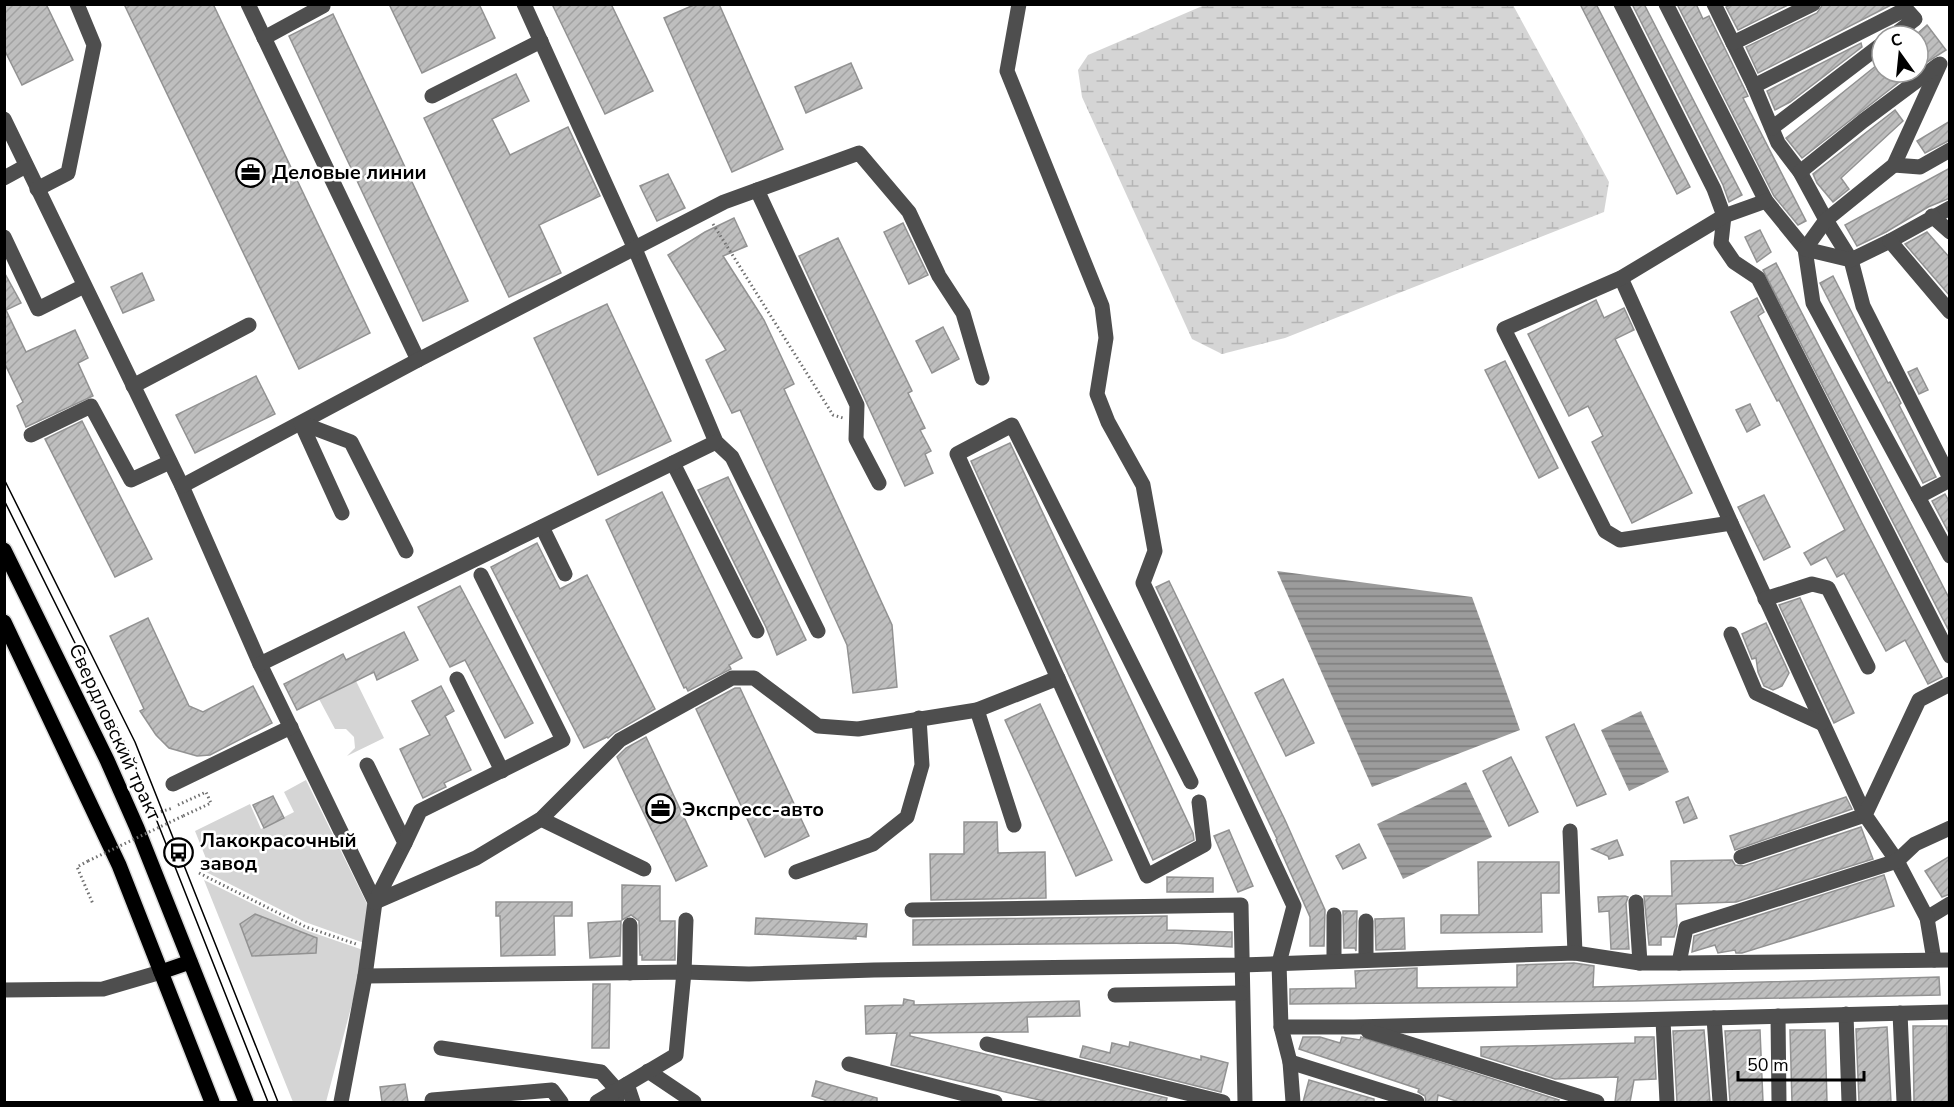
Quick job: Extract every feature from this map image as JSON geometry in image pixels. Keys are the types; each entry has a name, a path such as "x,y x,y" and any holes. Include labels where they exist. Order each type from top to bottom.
{"main road":[{"name":"Свердловский тракт","path":"4,550 107,760 246,1102"},
{"path":"4,622 101,826 212,1102"},
{"path":"160,972 190,962"}],"street":[{"path":"37,189 68,173 94,45 77,4"},
{"path":"248,4 418,360"},
{"path":"524,4 635,249 716,442 732,457 818,631"},
{"path":"1019,4 1007,71 1102,306 1106,338 1098,394 1108,422 1143,486 1155,551 1143,583 1294,906 1279,963 1281,1027 1290,1062 1293,1102"},
{"path":"1621,4 1714,189 1724,216 1721,243 1734,262 1758,278 1950,656"},
{"path":"1666,4 1766,201 1805,249 1813,303 1950,556"},
{"path":"1714,4 1754,86 1778,143 1800,172 1851,260 1863,306 1950,479 1918,496"},
{"path":"1733,43 1813,4"},
{"path":"264,38 323,6"},
{"path":"1876,24 1906,9 1915,19 1909,24"},
{"path":"1754,86 1870,27"},
{"path":"432,96 541,41"},
{"path":"1772,128 1870,53"},
{"path":"1800,172 1863,121 1940,64 1894,165 1826,220 1805,249"},
{"path":"4,119 182,486 260,664 375,902"},
{"path":"1894,165 1920,166 1950,150"},
{"path":"182,486 418,360 724,202 859,153 909,212 939,276 963,313 982,378"},
{"path":"4,178 26,166"},
{"path":"757,190 857,405 856,439 879,483"},
{"path":"1731,523 1620,540 1605,531 1504,328 1621,278 1724,216 1766,201"},
{"path":"1805,249 1851,260 1950,208"},
{"path":"1932,216 1950,232"},
{"path":"4,237 38,309 84,286"},
{"path":"1890,241 1950,312"},
{"path":"1621,278 1821,723 1865,815 1897,861 1927,918 1934,960"},
{"path":"133,386 249,325"},
{"path":"31,435 91,406 131,480 170,462"},
{"path":"301,423 342,513"},
{"path":"301,423 351,442 406,551"},
{"path":"1191,782 1012,425 957,454 1147,876 1204,845 1199,802"},
{"path":"260,664 716,442"},
{"path":"673,463 757,631"},
{"path":"542,527 565,574"},
{"path":"342,1102 365,976 375,902 420,811 563,740 481,575"},
{"path":"1765,599 1812,584 1828,588 1868,667"},
{"path":"1731,634 1756,693 1821,723"},
{"path":"375,902 476,858 541,819 620,740 732,678 754,678 818,726 858,729 976,710 1058,678"},
{"path":"458,679 502,771"},
{"path":"1742,857 1865,815 1919,700 1950,684"},
{"path":"976,710 1014,825"},
{"path":"796,872 873,844 907,817 922,765 919,718"},
{"path":"173,784 291,727"},
{"path":"367,765 405,843"},
{"path":"541,819 644,869"},
{"path":"1679,963 1686,928 1897,861 1915,844 1950,828"},
{"path":"1570,831 1575,953"},
{"path":"1636,902 1640,963"},
{"path":"912,910 1241,904 1245,1102"},
{"path":"1927,918 1950,904"},
{"path":"1334,915 1334,961"},
{"path":"597,1102 620,1092 675,1054 684,972 686,920"},
{"path":"1366,921 1366,960"},
{"path":"630,925 630,973"},
{"path":"365,976 684,972 749,974 1241,965 1575,953 1640,963 1950,960"},
{"path":"4,990 103,989 160,972"},
{"path":"1115,995 1242,993"},
{"path":"1281,1027 1950,1012"},
{"path":"1900,1013 1904,1102"},
{"path":"1846,1014 1849,1102"},
{"path":"1778,1016 1779,1102"},
{"path":"1714,1018 1720,1102"},
{"path":"1663,1020 1667,1102"},
{"path":"1354,1027 1597,1102"},
{"path":"987,1044 1223,1102"},
{"path":"441,1048 602,1072 620,1092 633,1102"},
{"path":"1290,1062 1418,1102"},
{"path":"849,1064 995,1102"},
{"path":"648,1071 694,1102"},
{"path":"432,1100 552,1090 561,1102"}],"path":[{"path":"706,212 833,415 857,423"},
{"path":"93,904 77,867 211,803 206,792 178,805"},
{"path":"146,806 150,815 173,808"},
{"path":"199,873 306,927 369,948"}],"green space":[{"path":"1207,4 1513,5 1609,182 1604,212 1285,338 1222,354 1192,339 1082,97 1078,70 1088,55"},
{"path":"356,681 384,738 347,756 355,748 354,737 346,729 335,729 319,699"},
{"path":"306,780 369,908 367,944 305,922 200,869 209,866 195,831 250,804 261,829 294,812 284,792"},
{"path":"204,880 308,931 366,951 326,1102 293,1102"}],"shaded area":[{"path":"1277,571 1472,597 1520,730 1372,787"},
{"path":"1641,711 1669,772 1629,791 1601,730"},
{"path":"1466,782 1492,837 1403,879 1377,824"}],"building":[{"path":"4,4 46,4 73,60 22,85 4,49"},
{"path":"124,4 213,4 370,333 299,369"},
{"path":"389,4 479,4 495,38 422,73"},
{"path":"552,4 611,4 653,91 605,114"},
{"path":"696,4 719,4 783,149 732,172 664,18"},
{"path":"1580,4 1596,4 1690,187 1677,194"},
{"path":"1632,4 1644,4 1742,195 1729,202 1723,185"},
{"path":"1677,4 1696,4 1703,19 1709,16 1748,96 1743,98 1806,221 1798,225 1774,196"},
{"path":"1732,4 1790,4 1738,30 1726,7"},
{"path":"1823,4 1893,4 1758,73 1746,47 1817,13"},
{"path":"333,14 468,301 423,321 289,36"},
{"path":"1930,29 1946,50 1930,60"},
{"path":"1861,43 1862,47 1790,102 1775,110 1767,91"},
{"path":"851,63 862,88 806,113 795,87"},
{"path":"1870,71 1870,84 1897,84 1802,158 1786,138"},
{"path":"516,74 529,101 492,119 510,155 568,127 600,196 539,225 561,273 509,297 424,118"},
{"path":"1895,110 1903,121 1841,178 1849,189 1833,202 1817,183 1813,174"},
{"path":"1950,121 1950,140 1925,153 1917,141"},
{"path":"1950,168 1950,198 1928,207 1857,246 1845,225"},
{"path":"668,174 685,208 657,221 640,186"},
{"path":"734,218 747,246 723,256 764,320 794,384 784,389 892,625 897,687 853,693 847,645 740,410 732,413 706,360 726,350 668,255 705,232"},
{"path":"903,223 928,275 909,284 884,232"},
{"path":"1760,230 1771,252 1757,262 1745,237"},
{"path":"1927,232 1950,258 1950,296 1905,244"},
{"path":"838,238 912,391 908,393 925,428 920,430 931,451 925,454 933,473 905,486 799,256"},
{"path":"1776,263 1950,600 1950,633 1763,270"},
{"path":"4,272 21,303 6,310 26,352 75,330 88,358 78,363 93,396 26,427 17,406 23,402 4,362"},
{"path":"142,273 154,300 123,313 111,287"},
{"path":"1833,276 1888,383 1890,382 1901,403 1899,405 1936,477 1923,483 1820,283"},
{"path":"1757,298 1764,312 1758,316 1942,677 1928,684 1905,640 1886,651 1844,573 1837,577 1826,557 1811,565 1804,553 1845,530 1731,312"},
{"path":"1596,300 1604,318 1624,308 1634,330 1615,339 1692,493 1632,523 1592,442 1603,436 1588,406 1569,416 1528,334"},
{"path":"607,304 671,441 598,475 534,338"},
{"path":"943,327 959,359 932,373 916,341"},
{"path":"1505,361 1558,468 1539,478 1485,370"},
{"path":"1917,368 1928,390 1919,394 1908,372"},
{"path":"256,376 275,414 195,453 176,415"},
{"path":"1750,404 1760,425 1747,432 1736,410"},
{"path":"82,421 152,559 115,577 45,439"},
{"path":"1010,443 1193,833 1194,840 1153,860 971,461"},
{"path":"728,477 806,640 777,655 766,627 698,490"},
{"path":"662,492 742,658 729,665 731,669 688,691 686,687 684,688 606,520"},
{"path":"1945,494 1950,503 1950,535 1932,501"},
{"path":"1764,495 1790,547 1764,560 1738,507"},
{"path":"537,543 560,589 587,575 655,709 608,738 584,748 491,567"},
{"path":"1169,581 1285,820 1325,910 1324,946 1310,946 1310,917 1277,839 1156,587"},
{"path":"460,586 533,723 505,738 465,660 450,667 418,607"},
{"path":"1800,598 1854,713 1834,723 1779,605"},
{"path":"148,618 189,706 203,712 253,686 272,723 210,755 197,756 169,748 156,735 140,711 144,709 110,636"},
{"path":"1766,623 1789,673 1782,686 1773,690 1764,686 1758,672 1756,658 1752,659 1742,634"},
{"path":"404,632 418,660 377,680 374,672 297,710 284,684 343,654 346,660"},
{"path":"1283,679 1314,743 1286,756 1255,693"},
{"path":"441,686 454,711 445,716 471,770 444,783 446,787 423,798 400,749 430,735 412,701"},
{"path":"735,688 740,688 809,836 765,857 696,709"},
{"path":"1040,704 1112,860 1076,876 1005,720"},
{"path":"1574,724 1606,794 1577,806 1546,737"},
{"name":"Экспресс-авто","path":"646,737 707,866 676,881 617,757 626,748"},
{"path":"1511,757 1538,812 1509,826 1483,771"},
{"path":"273,796 284,818 264,828 253,805"},
{"path":"1688,797 1697,818 1684,823 1676,802"},
{"path":"1846,797 1852,809 1735,850 1730,836"},
{"path":"964,822 997,822 998,853 1045,852 1046,898 931,900 930,854 964,854"},
{"path":"1861,827 1873,859 1736,902 1676,904 1677,926 1674,937 1661,937 1661,945 1649,945 1644,896 1672,896 1671,861 1732,860 1735,865 1744,866"},
{"path":"1229,830 1253,886 1238,892 1214,836"},
{"path":"1617,840 1623,855 1609,859 1608,856 1592,849"},
{"path":"1359,844 1366,858 1343,869 1336,856"},
{"path":"1950,856 1950,894 1942,897 1925,871"},
{"path":"1478,862 1559,862 1559,893 1541,893 1542,932 1441,933 1441,915 1479,915"},
{"path":"1884,875 1894,906 1742,953 1736,953 1735,950 1718,953 1715,945 1692,952 1694,936"},
{"path":"1167,877 1213,878 1213,892 1167,892"},
{"path":"622,885 660,886 660,921 675,921 675,960 642,960 639,921 631,915 622,920"},
{"path":"1598,897 1628,897 1626,903 1629,949 1611,949 1609,911 1599,912"},
{"path":"496,902 572,902 572,916 554,916 555,955 501,956 500,916 496,916"},
{"path":"1343,911 1357,911 1356,951 1355,948 1344,948"},
{"path":"255,914 317,938 316,953 252,956 240,924"},
{"path":"1167,916 1167,930 1232,932 1232,947 1173,943 913,945 913,920"},
{"path":"756,918 867,924 866,937 856,936 856,939 755,934"},
{"path":"1404,918 1405,949 1376,950 1375,919"},
{"path":"621,921 620,956 590,958 588,923"},
{"path":"1574,963 1594,966 1593,987 1939,977 1940,995 1290,1004 1290,989 1356,988 1355,971 1417,968 1417,988 1517,987 1517,965"},
{"path":"593,984 610,984 609,1048 592,1048"},
{"path":"904,999 914,1001 914,1005 1079,1001 1080,1016 1027,1017 1028,1032 910,1033 910,1036 1167,1098 1166,1102 1048,1102 891,1065 897,1033 866,1034 865,1006 903,1005"},
{"path":"1913,1026 1947,1026 1948,1102 1914,1102"},
{"path":"1887,1027 1891,1102 1859,1102 1856,1029"},
{"path":"1704,1030 1710,1102 1677,1102 1673,1031"},
{"path":"1760,1030 1763,1102 1730,1102 1725,1031"},
{"path":"1790,1030 1825,1030 1827,1102 1792,1102"},
{"path":"1303,1037 1320,1037 1340,1043 1342,1037 1360,1040 1361,1037 1559,1100 1558,1102 1459,1102 1438,1095 1437,1102 1426,1102 1425,1096 1418,1092 1419,1089 1299,1049"},
{"path":"1635,1037 1654,1037 1656,1079 1634,1080 1630,1102 1615,1102 1618,1077 1555,1079 1481,1056 1481,1047 1635,1043"},
{"path":"1130,1042 1201,1060 1201,1056 1228,1063 1221,1092 1080,1057 1083,1046 1110,1053 1112,1043 1129,1047"},
{"path":"1309,1080 1374,1099 1374,1102 1303,1102"},
{"path":"816,1081 877,1098 877,1102 825,1102 825,1100 812,1096"},
{"path":"405,1084 408,1102 382,1102 380,1087"}],"tram line":[{"path":"4,479 135,742 278,1102"},
{"path":"4,500 132,758 268,1102"}],"place":[{"name":"Деловые линии","path":"251,172"},
{"name":"Экспресс-авто","path":"661,809"},
{"name":"Лакокрасочный завод","path":"179,852"}]}
